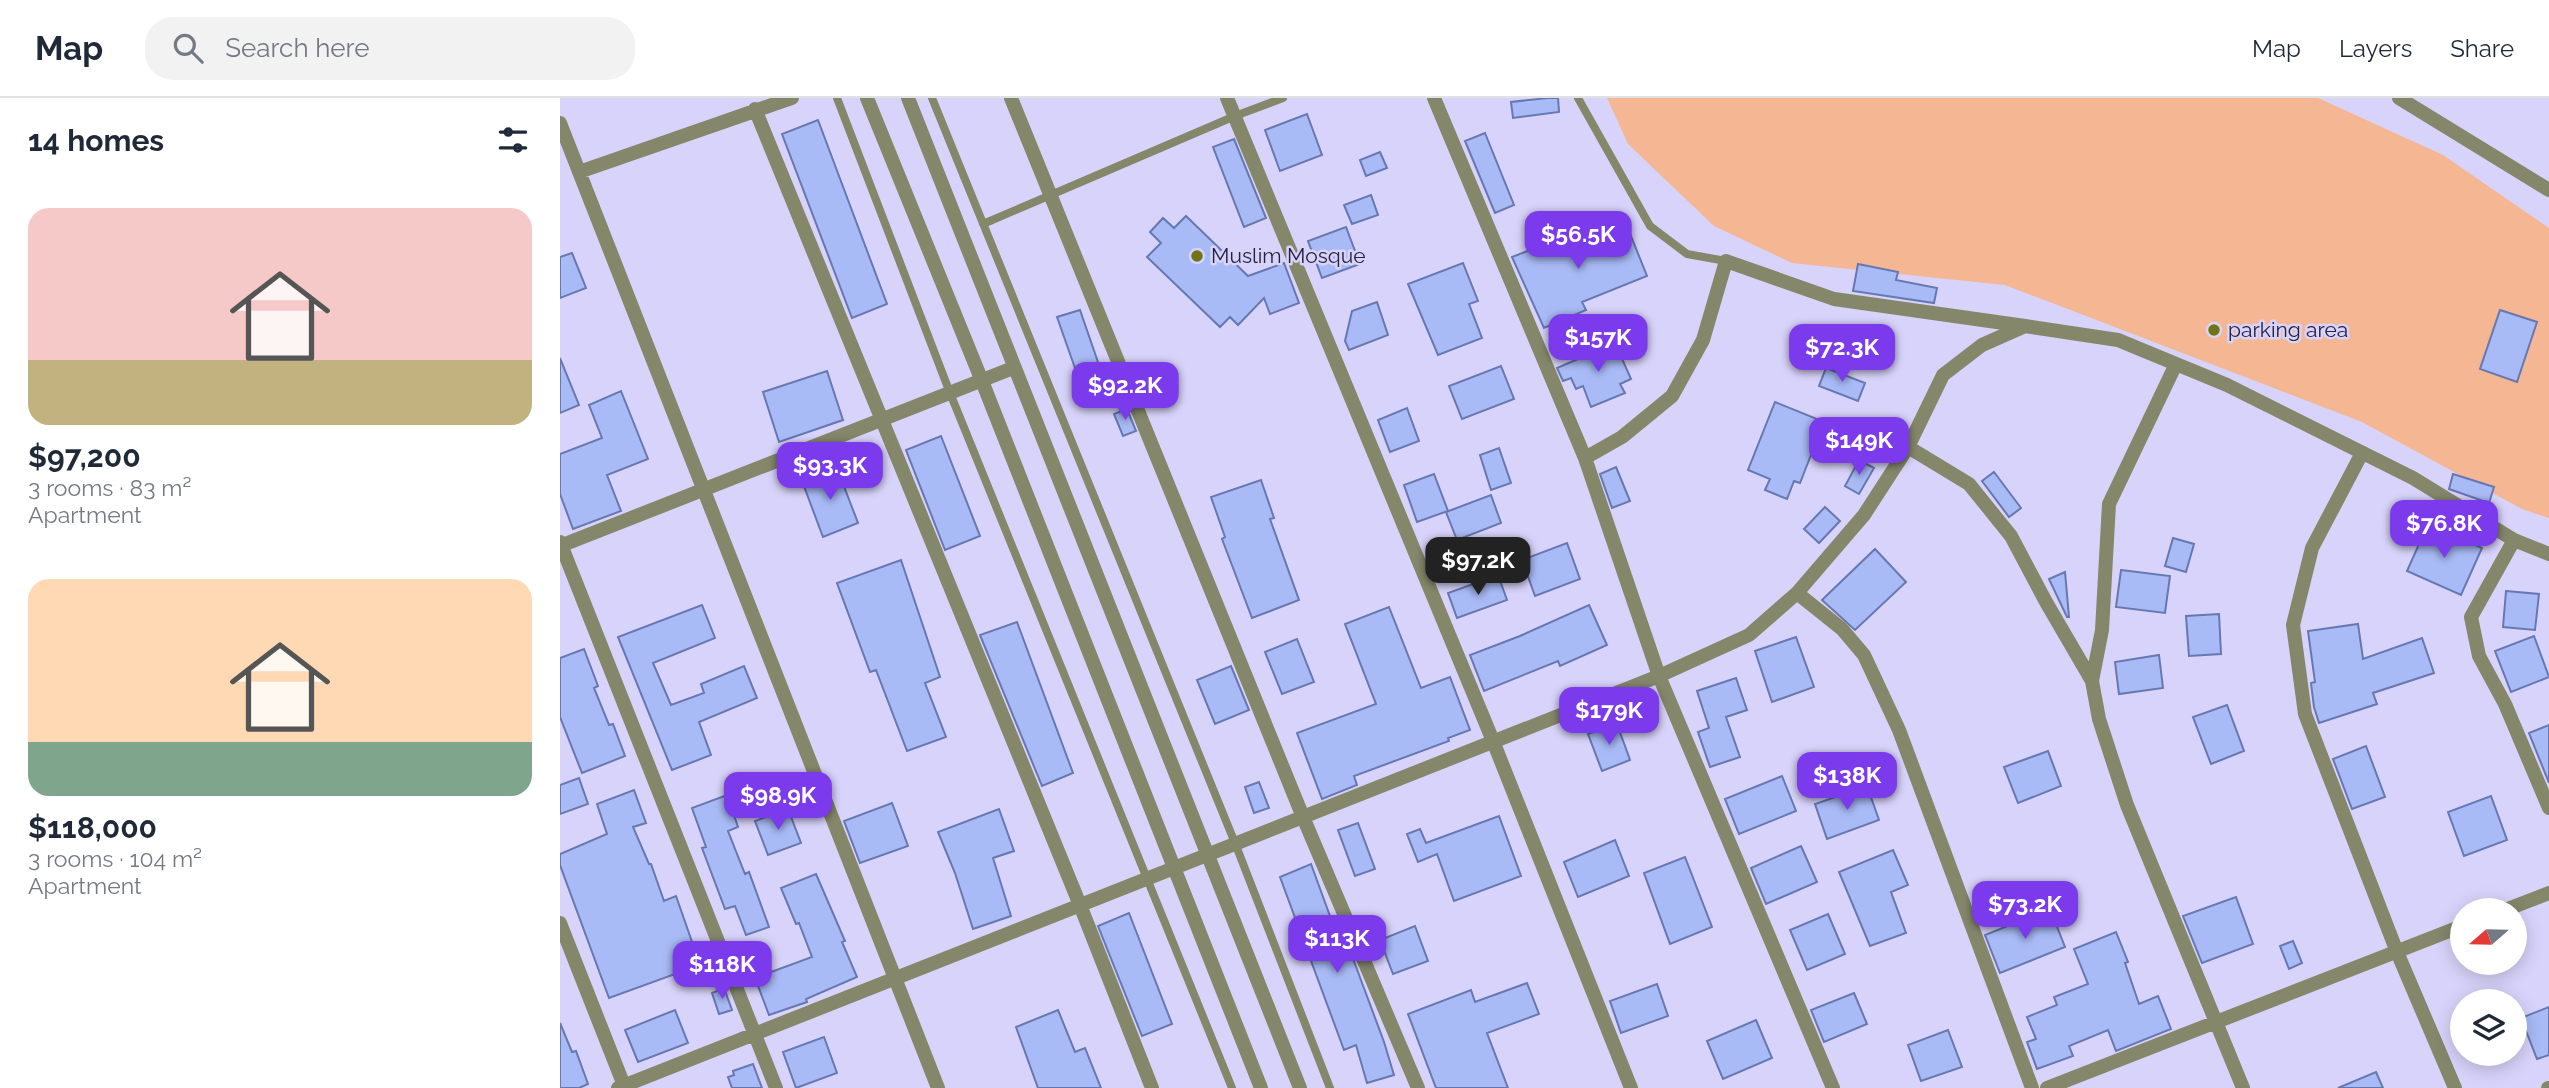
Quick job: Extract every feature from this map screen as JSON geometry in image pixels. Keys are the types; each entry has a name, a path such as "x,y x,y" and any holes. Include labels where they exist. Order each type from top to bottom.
{"street":[{"path":"579,172 792,98"},
{"path":"867,98 982,381 1261,1088"},
{"path":"908,98 1300,1088"},
{"path":"1011,98 1303,817 1418,1088"},
{"path":"1227,98 1493,741 1631,1088"},
{"path":"1434,98 1585,458 1659,676 1833,1088"},
{"path":"2399,98 2549,189"},
{"path":"755,109 1152,1088"},
{"path":"560,123 938,1088"},
{"path":"1585,458 1622,437 1672,396 1703,340 1726,261 1834,299 1948,313 2118,340 2227,385 2413,478 2514,540 2549,554"},
{"path":"560,923 622,1087 1659,676 1749,635 1797,593 1864,515 1908,447 1943,375 1982,345 2025,326"},
{"path":"2092,681 2102,630 2109,504 2176,364"},
{"path":"776,1088 561,545 1013,368"},
{"path":"1908,447 1969,484 2011,536 2092,681 2099,719 2127,805 2242,1088"},
{"path":"2362,453 2312,548 2294,625 2305,714 2397,952 2455,1088"},
{"path":"2514,540 2471,617 2479,656 2505,704 2549,808"},
{"path":"1797,593 1842,629 1864,655 1899,730 2032,1088"},
{"path":"2527,902 2549,893"},
{"path":"2047,1088 2450,931"}],"lane":[{"path":"837,98 950,393 1232,1088"},
{"path":"932,98 1235,843 1330,1088"},
{"path":"983,224 1283,98"},
{"path":"1578,98 1650,226 1687,254 1726,261"}],"shaded area":[{"path":"1607,98 2318,98 2443,155 2549,228 2549,518 2522,509 2362,422 2005,285 1792,263 1714,226 1628,144"}],"building":[{"path":"1558,98 1559,112 1513,118 1511,102"},
{"path":"1307,114 1322,155 1280,171 1265,130"},
{"path":"818,120 887,304 852,318 782,134"},
{"path":"1485,133 1514,205 1495,213 1465,141"},
{"path":"1234,139 1266,218 1244,227 1213,147"},
{"path":"1380,152 1387,168 1366,176 1360,160"},
{"path":"1371,195 1378,215 1352,224 1344,205"},
{"path":"1186,216 1248,276 1284,263 1299,303 1270,314 1264,298 1238,325 1230,317 1220,327 1147,257 1161,243 1150,232 1163,218 1174,228"},
{"path":"1625,221 1647,276 1582,302 1586,310 1544,328 1512,257 1564,237 1567,244"},
{"path":"1346,227 1360,264 1322,278 1308,241"},
{"path":"572,253 586,288 560,298 560,257"},
{"path":"1463,263 1478,301 1469,304 1482,338 1438,355 1408,284"},
{"path":"1858,264 1898,272 1896,280 1937,288 1934,303 1853,291"},
{"path":"1377,302 1388,335 1349,350 1345,341 1352,311"},
{"path":"1080,310 1110,397 1088,405 1057,317"},
{"path":"2500,310 2537,322 2517,382 2480,369"},
{"path":"1615,343 1631,379 1620,384 1625,393 1591,407 1583,386 1576,389 1571,378 1563,381 1557,368"},
{"path":"560,358 579,405 560,413"},
{"path":"1501,366 1514,399 1462,419 1449,386"},
{"path":"1826,368 1865,383 1858,401 1819,386"},
{"path":"827,371 843,420 779,442 763,392"},
{"path":"621,391 648,459 607,475 621,511 573,529 560,494 560,454 602,438 589,405"},
{"path":"1775,402 1817,419 1811,433 1818,437 1800,483 1794,481 1787,499 1765,490 1770,479 1748,470"},
{"path":"1407,408 1419,441 1390,452 1378,420"},
{"path":"1127,409 1136,431 1123,436 1114,414"},
{"path":"941,436 980,536 945,550 906,450"},
{"path":"1499,448 1511,483 1491,490 1480,455"},
{"path":"1859,460 1874,468 1859,494 1845,486"},
{"path":"1616,467 1630,501 1612,508 1600,474"},
{"path":"837,468 858,523 823,537 802,481"},
{"path":"1994,472 2021,508 2009,517 1982,481"},
{"path":"1434,474 1448,511 1417,522 1404,485"},
{"path":"2453,474 2494,487 2489,503 2449,489"},
{"path":"1261,480 1274,518 1270,519 1299,600 1252,618 1222,539 1225,537 1211,497"},
{"path":"1491,495 1501,523 1457,540 1446,512"},
{"path":"1825,507 1840,521 1819,543 1804,529"},
{"path":"2428,524 2482,548 2461,595 2407,571"},
{"path":"2173,538 2194,544 2186,572 2165,566"},
{"path":"1567,543 1580,579 1535,596 1522,560"},
{"path":"1875,549 1906,582 1855,630 1822,600"},
{"path":"901,560 940,677 925,683 946,737 907,751 876,670 870,672 837,583"},
{"path":"2121,570 2170,576 2165,613 2116,607"},
{"path":"2065,572 2069,617 2049,579"},
{"path":"1498,575 1507,600 1457,618 1448,593"},
{"path":"2506,591 2539,594 2535,630 2503,627"},
{"path":"702,605 715,638 653,663 671,705 704,693 701,684 744,666 757,698 699,722 711,755 672,770 618,637"},
{"path":"1589,605 1607,645 1560,666 1558,661 1484,691 1470,655"},
{"path":"1389,607 1421,688 1450,677 1470,730 1448,738 1449,741 1354,776 1357,785 1322,799 1297,733 1376,704 1345,624"},
{"path":"2219,614 2221,654 2189,656 2186,616"},
{"path":"1017,622 1073,773 1042,786 980,635"},
{"path":"2358,624 2363,659 2422,638 2434,673 2373,693 2377,704 2319,723 2311,683 2315,682 2308,631"},
{"path":"2534,636 2549,677 2511,692 2495,651"},
{"path":"1796,637 1814,687 1772,702 1755,651"},
{"path":"1297,639 1314,682 1282,694 1265,652"},
{"path":"584,649 598,686 594,688 609,725 613,724 625,756 582,773 560,717 560,658"},
{"path":"2159,655 2163,688 2119,694 2115,662"},
{"path":"1231,666 1249,710 1215,724 1197,680"},
{"path":"1736,678 1747,710 1726,717 1740,757 1710,767 1698,732 1709,728 1697,691"},
{"path":"2227,705 2244,751 2211,764 2193,717"},
{"path":"1617,724 1630,760 1602,771 1588,734"},
{"path":"2549,725 2549,783 2529,733"},
{"path":"2366,746 2385,797 2352,809 2333,759"},
{"path":"2048,751 2061,786 2018,803 2004,767"},
{"path":"1782,776 1796,811 1739,834 1725,799"},
{"path":"579,778 588,804 560,814 560,785"},
{"path":"1259,782 1269,808 1254,813 1245,787"},
{"path":"1867,786 1879,820 1827,839 1815,804"},
{"path":"634,790 646,823 633,827 651,864 664,901 676,896 698,959 676,968 678,973 609,998 560,865 560,854 607,834 597,804"},
{"path":"727,795 738,827 728,831 745,874 749,872 769,927 746,935 735,906 725,909 702,848 706,847 692,808"},
{"path":"2491,796 2507,840 2464,856 2448,812"},
{"path":"892,803 908,846 860,863 844,821"},
{"path":"788,809 801,843 768,855 755,821"},
{"path":"999,809 1014,851 993,858 1011,916 973,929 938,832"},
{"path":"1499,816 1521,876 1454,901 1437,854 1418,862 1407,834 1420,829 1426,843"},
{"path":"1358,823 1375,869 1355,876 1338,830"},
{"path":"1615,840 1629,876 1578,897 1564,862"},
{"path":"1801,846 1817,882 1766,904 1751,868"},
{"path":"1893,850 1908,885 1891,892 1906,933 1870,946 1839,872"},
{"path":"1685,857 1712,927 1670,944 1644,873"},
{"path":"1311,864 1345,957 1351,954 1355,964 1394,1075 1367,1083 1356,1045 1344,1050 1280,877"},
{"path":"816,874 845,941 842,942 857,977 806,999 807,1002 769,1015 755,978 812,957 781,888"},
{"path":"2236,897 2253,944 2202,963 2183,916"},
{"path":"2050,909 2065,947 2000,973 1985,935"},
{"path":"1129,913 1172,1024 1142,1036 1098,926"},
{"path":"1828,914 1845,954 1807,970 1790,930"},
{"path":"1415,926 1428,961 1393,974 1380,940"},
{"path":"2116,932 2128,962 2125,963 2139,1004 2158,996 2171,1029 2116,1051 2108,1030 2069,1046 2073,1056 2037,1069 2027,1042 2036,1039 2027,1017 2057,1005 2054,997 2088,984 2074,949"},
{"path":"2293,941 2302,963 2289,969 2280,946"},
{"path":"1527,983 1539,1014 1487,1033 1508,1088 1436,1088 1408,1014 1471,990 1475,1002"},
{"path":"1657,984 1668,1016 1621,1033 1610,1001"},
{"path":"724,988 732,1010 719,1014 712,993"},
{"path":"1854,993 1867,1024 1824,1042 1811,1010"},
{"path":"2549,1007 2549,1055 2537,1059 2527,1033 2527,1016"},
{"path":"675,1010 688,1043 638,1062 625,1030"},
{"path":"1058,1010 1075,1052 1085,1048 1101,1088 1038,1088 1016,1027"},
{"path":"1756,1020 1772,1058 1723,1079 1707,1041"},
{"path":"560,1023 572,1052 576,1051 588,1084 579,1088 560,1088"},
{"path":"1948,1030 1962,1067 1921,1081 1908,1045"},
{"path":"824,1037 837,1073 796,1088 783,1052"},
{"path":"753,1064 762,1088 732,1088 728,1077 734,1075 733,1071"},
{"path":"2376,1072 2383,1088 2338,1088"}],"place":[{"name":"Muslim Mosque","path":"1197,256"},
{"name":"parking area","path":"2214,330"}]}
